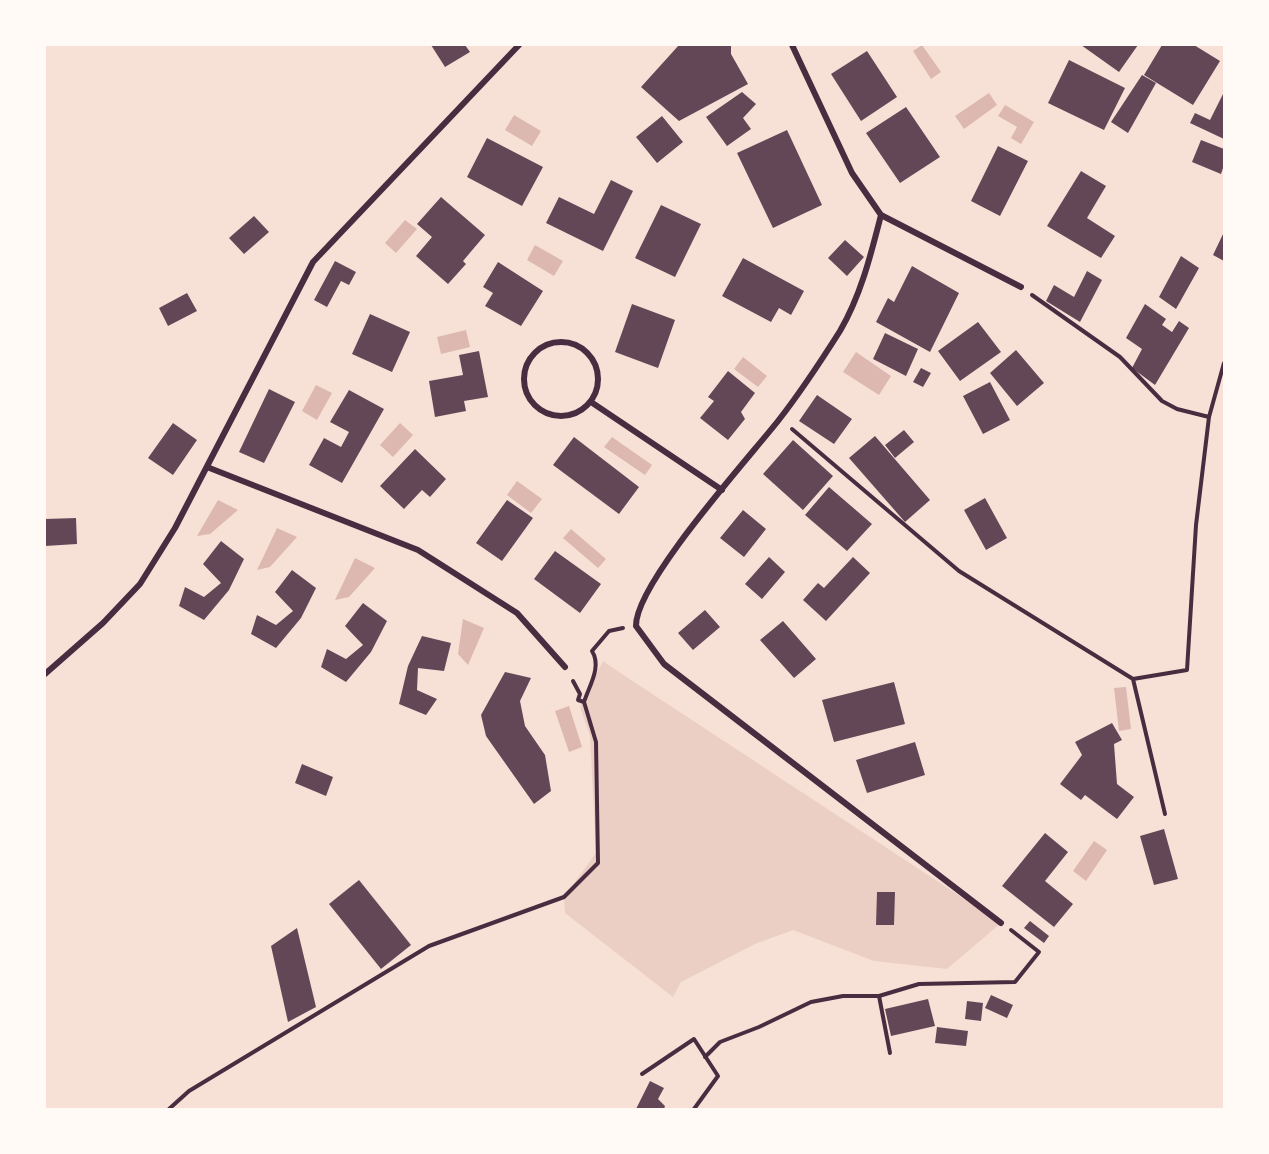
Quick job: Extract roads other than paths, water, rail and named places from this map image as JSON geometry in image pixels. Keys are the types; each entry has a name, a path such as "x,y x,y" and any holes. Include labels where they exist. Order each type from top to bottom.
{"street":[{"path":"45,674 103,623 140,584 176,528 313,262 519,45"},
{"path":"792,45 852,173 881,215 1021,287"},
{"path":"881,215 868,268 840,330 780,419 682,539 649,587 638,609 636,626 663,664 1001,923"},
{"path":"553,342 576,345 586,351 598,371 599,383 591,402 580,412 569,416 546,413 536,407 524,387 526,364 533,354 553,342"},
{"path":"591,402 722,490"},
{"path":"207,467 418,550 517,613 565,667"}]}
